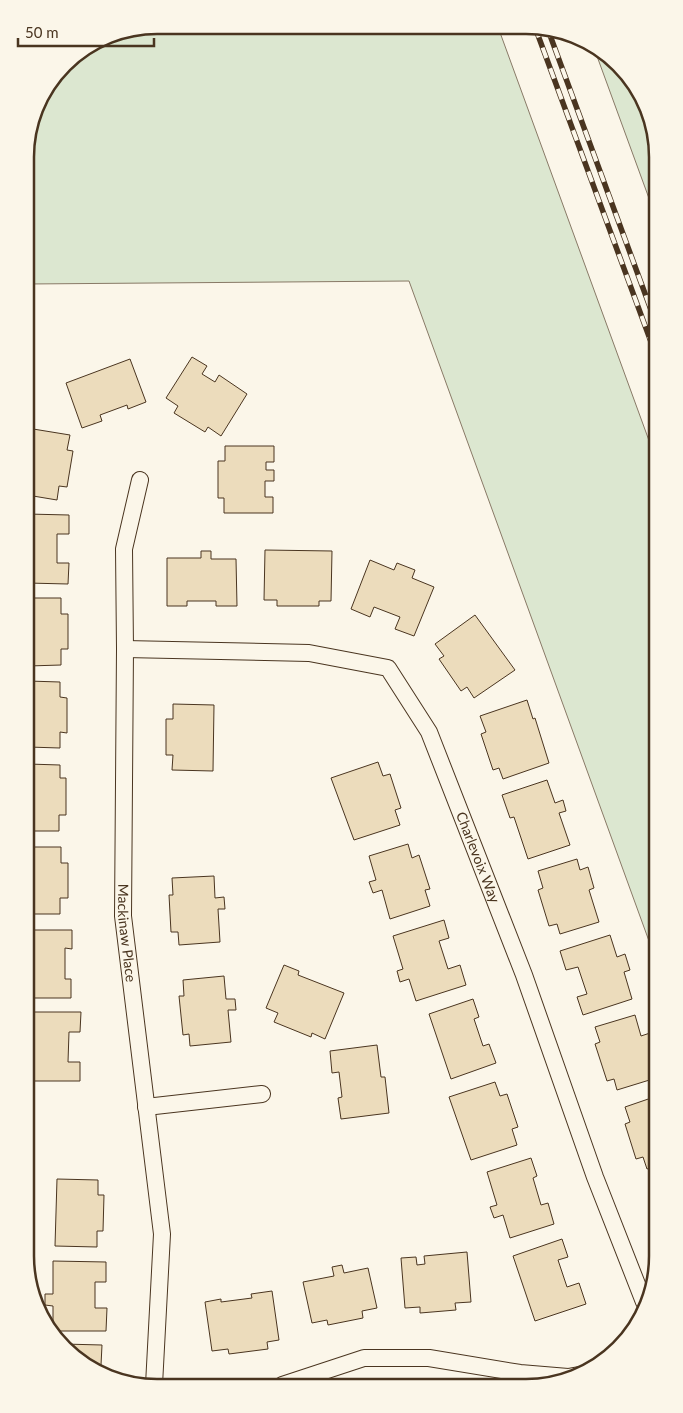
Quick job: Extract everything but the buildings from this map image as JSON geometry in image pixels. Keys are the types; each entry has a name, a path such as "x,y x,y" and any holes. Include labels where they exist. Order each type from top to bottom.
{"street":[{"name":"Mackinaw Place","path":"140,480 124,549 123,916 162,1234 154,1379"},
{"name":"Charlevoix Way","path":"125,649 309,653 388,668 429,732 524,974 595,1176 642,1298"},
{"path":"146,1107 262,1094"},
{"path":"300,1379 364,1358 429,1358 520,1373 554,1376"}],"green space":[{"path":"149,34 501,34 649,441 649,941 409,281 34,284 34,149 38,125 50,95 70,70 88,54 117,40 133,36"},
{"path":"597,56 624,82 640,110 648,141 649,198"}],"railway":[{"path":"538,34 649,336"},
{"path":"550,36 649,304"}]}
